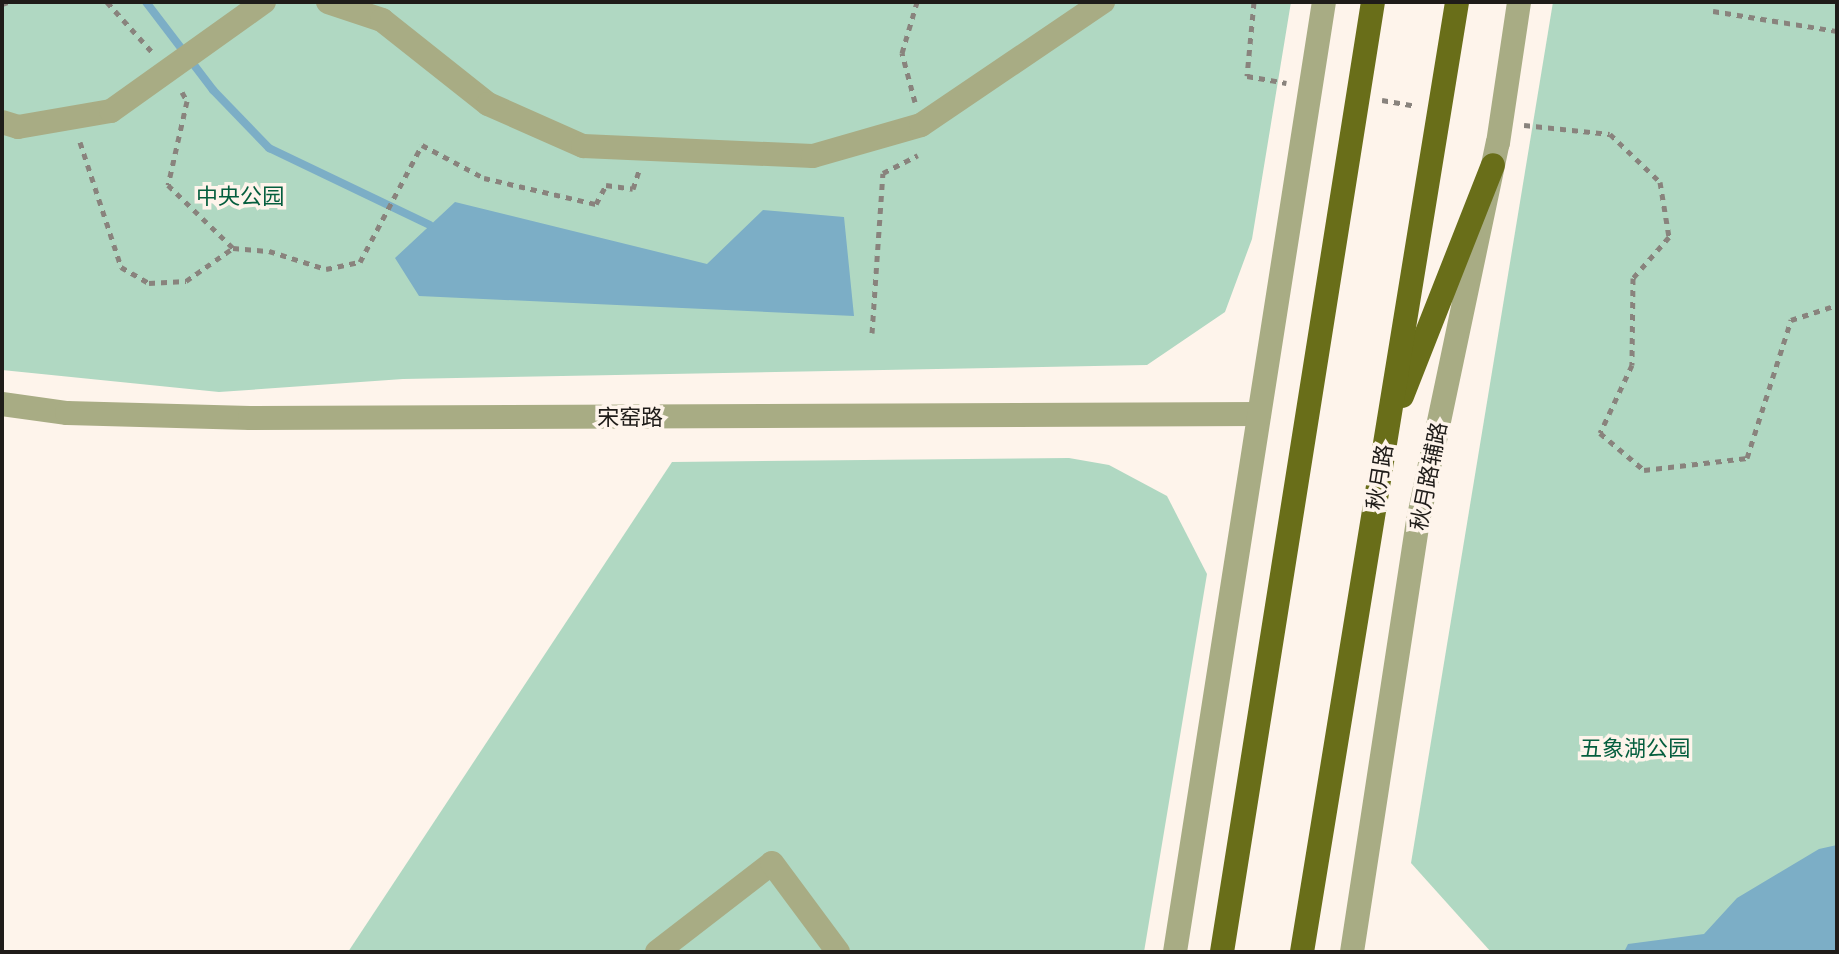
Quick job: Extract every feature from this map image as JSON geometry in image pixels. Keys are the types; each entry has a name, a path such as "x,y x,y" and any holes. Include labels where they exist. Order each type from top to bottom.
{"main road":[{"path":"1222,952 1373,2"},
{"name":"秋月路","path":"1302,952 1457,2"},
{"path":"1385,439 1493,165"}],"street":[{"path":"328,2 382,20 488,104 583,146 813,156 921,125 1103,2"},
{"path":"1175,952 1324,2"},
{"name":"秋月路辅路","path":"1352,952 1418,521 1493,165 1519,2"},
{"path":"2,122 18,127 111,111 171,69 224,25 259,3"},
{"name":"宋窑路","path":"2,404 67,413 250,418 1259,414"},
{"path":"657,952 772,863 838,952"}],"path":[{"path":"2,4 8,2"},
{"path":"107,2 171,69 187,101 168,185 233,248 269,251 326,269 360,262 422,145 484,178 596,204 606,185 633,189 647,150"},
{"path":"872,333 883,173 933,148 921,125 902,53 917,2"},
{"path":"1254,2 1247,76 1294,84"},
{"path":"1713,11 1837,31"},
{"path":"1371,98 1432,109"},
{"path":"72,118 121,267 149,283 186,281 233,248"},
{"path":"1509,122 1555,131 1610,134 1660,182 1669,237 1633,278 1632,365 1600,433 1644,470 1747,458 1791,320 1837,305"}],"green space":[{"name":"中央公园","path":"2,2 1291,2 1252,239 1225,312 1147,365 403,379 219,392 2,370"},
{"name":"五象湖公园","path":"1553,2 1837,2 1837,952 1491,952 1411,863"},
{"path":"1069,458 1109,465 1167,496 1207,574 1144,952 348,952 672,462"}],"water":[{"path":"455,202 707,264 763,210 844,217 854,316 419,296 395,258"},
{"path":"1837,845 1837,952 1624,952 1628,944 1704,934 1737,898 1819,849"}],"waterway":[{"path":"146,2 213,90 269,148 430,225"}]}
